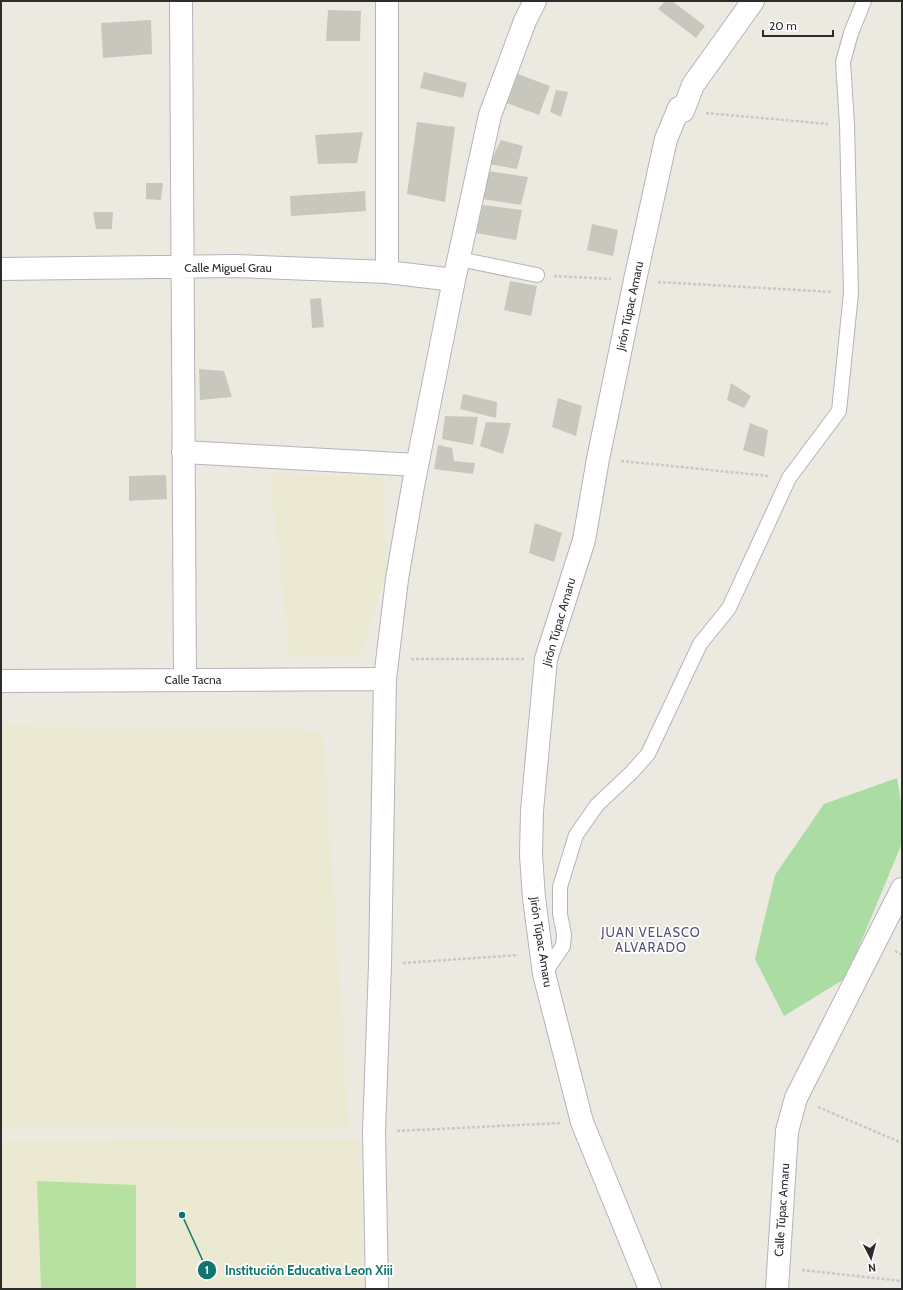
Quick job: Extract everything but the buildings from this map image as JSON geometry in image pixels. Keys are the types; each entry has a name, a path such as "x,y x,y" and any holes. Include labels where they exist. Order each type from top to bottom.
{"street":[{"path":"181,1 185,680"},
{"path":"387,272 388,1"},
{"path":"377,1289 374,1132 380,965 385,679 397,579 417,465 454,280 490,115 525,21 535,1"},
{"name":"Jirón Túpac Amaru","path":"650,1289 582,1122 542,963 534,898 531,855 532,811 546,659 584,540 598,459 666,139 679,108 683,111 692,85 753,1"},
{"name":"Calle Miguel Grau","path":"1,269 182,268 235,266 387,272 454,280"},
{"path":"183,452 417,465"},
{"name":"Calle Tacna","path":"1,681 385,679"},
{"name":"Calle Túpac Amaru","path":"777,1289 777,1268 787,1131 796,1098 902,889"}],"lane":[{"path":"542,963 563,946 564,934 560,914 560,887 576,835 596,805 632,772 648,754 700,644 729,608 789,478 839,411 851,293 847,125 843,62 851,33 864,1"},
{"path":"459,259 537,274"}],"path":[{"path":"683,111 847,125"},
{"path":"537,274 851,293"},
{"path":"598,459 789,478"},
{"path":"404,659 546,659"},
{"path":"380,965 542,963"},
{"path":"796,1098 902,1143"},
{"path":"374,1132 582,1122"},
{"path":"777,1268 902,1281"}],"shaded area":[{"path":"270,474 383,477 386,571 360,658 290,656"},
{"path":"1,725 323,731 349,1130 1,1127"},
{"path":"359,1139 365,1289 1,1289 1,1141"}],"green space":[{"path":"897,778 902,810 902,843 846,978 784,1016 755,959 775,875 824,804"},
{"path":"37,1181 136,1185 136,1289 41,1289"}],"place":[{"name":"Institución Educativa Leon Xiii","path":"182,1215"}],"district":[{"name":"JUAN VELASCO ALVARADO","path":"651,940"}]}
